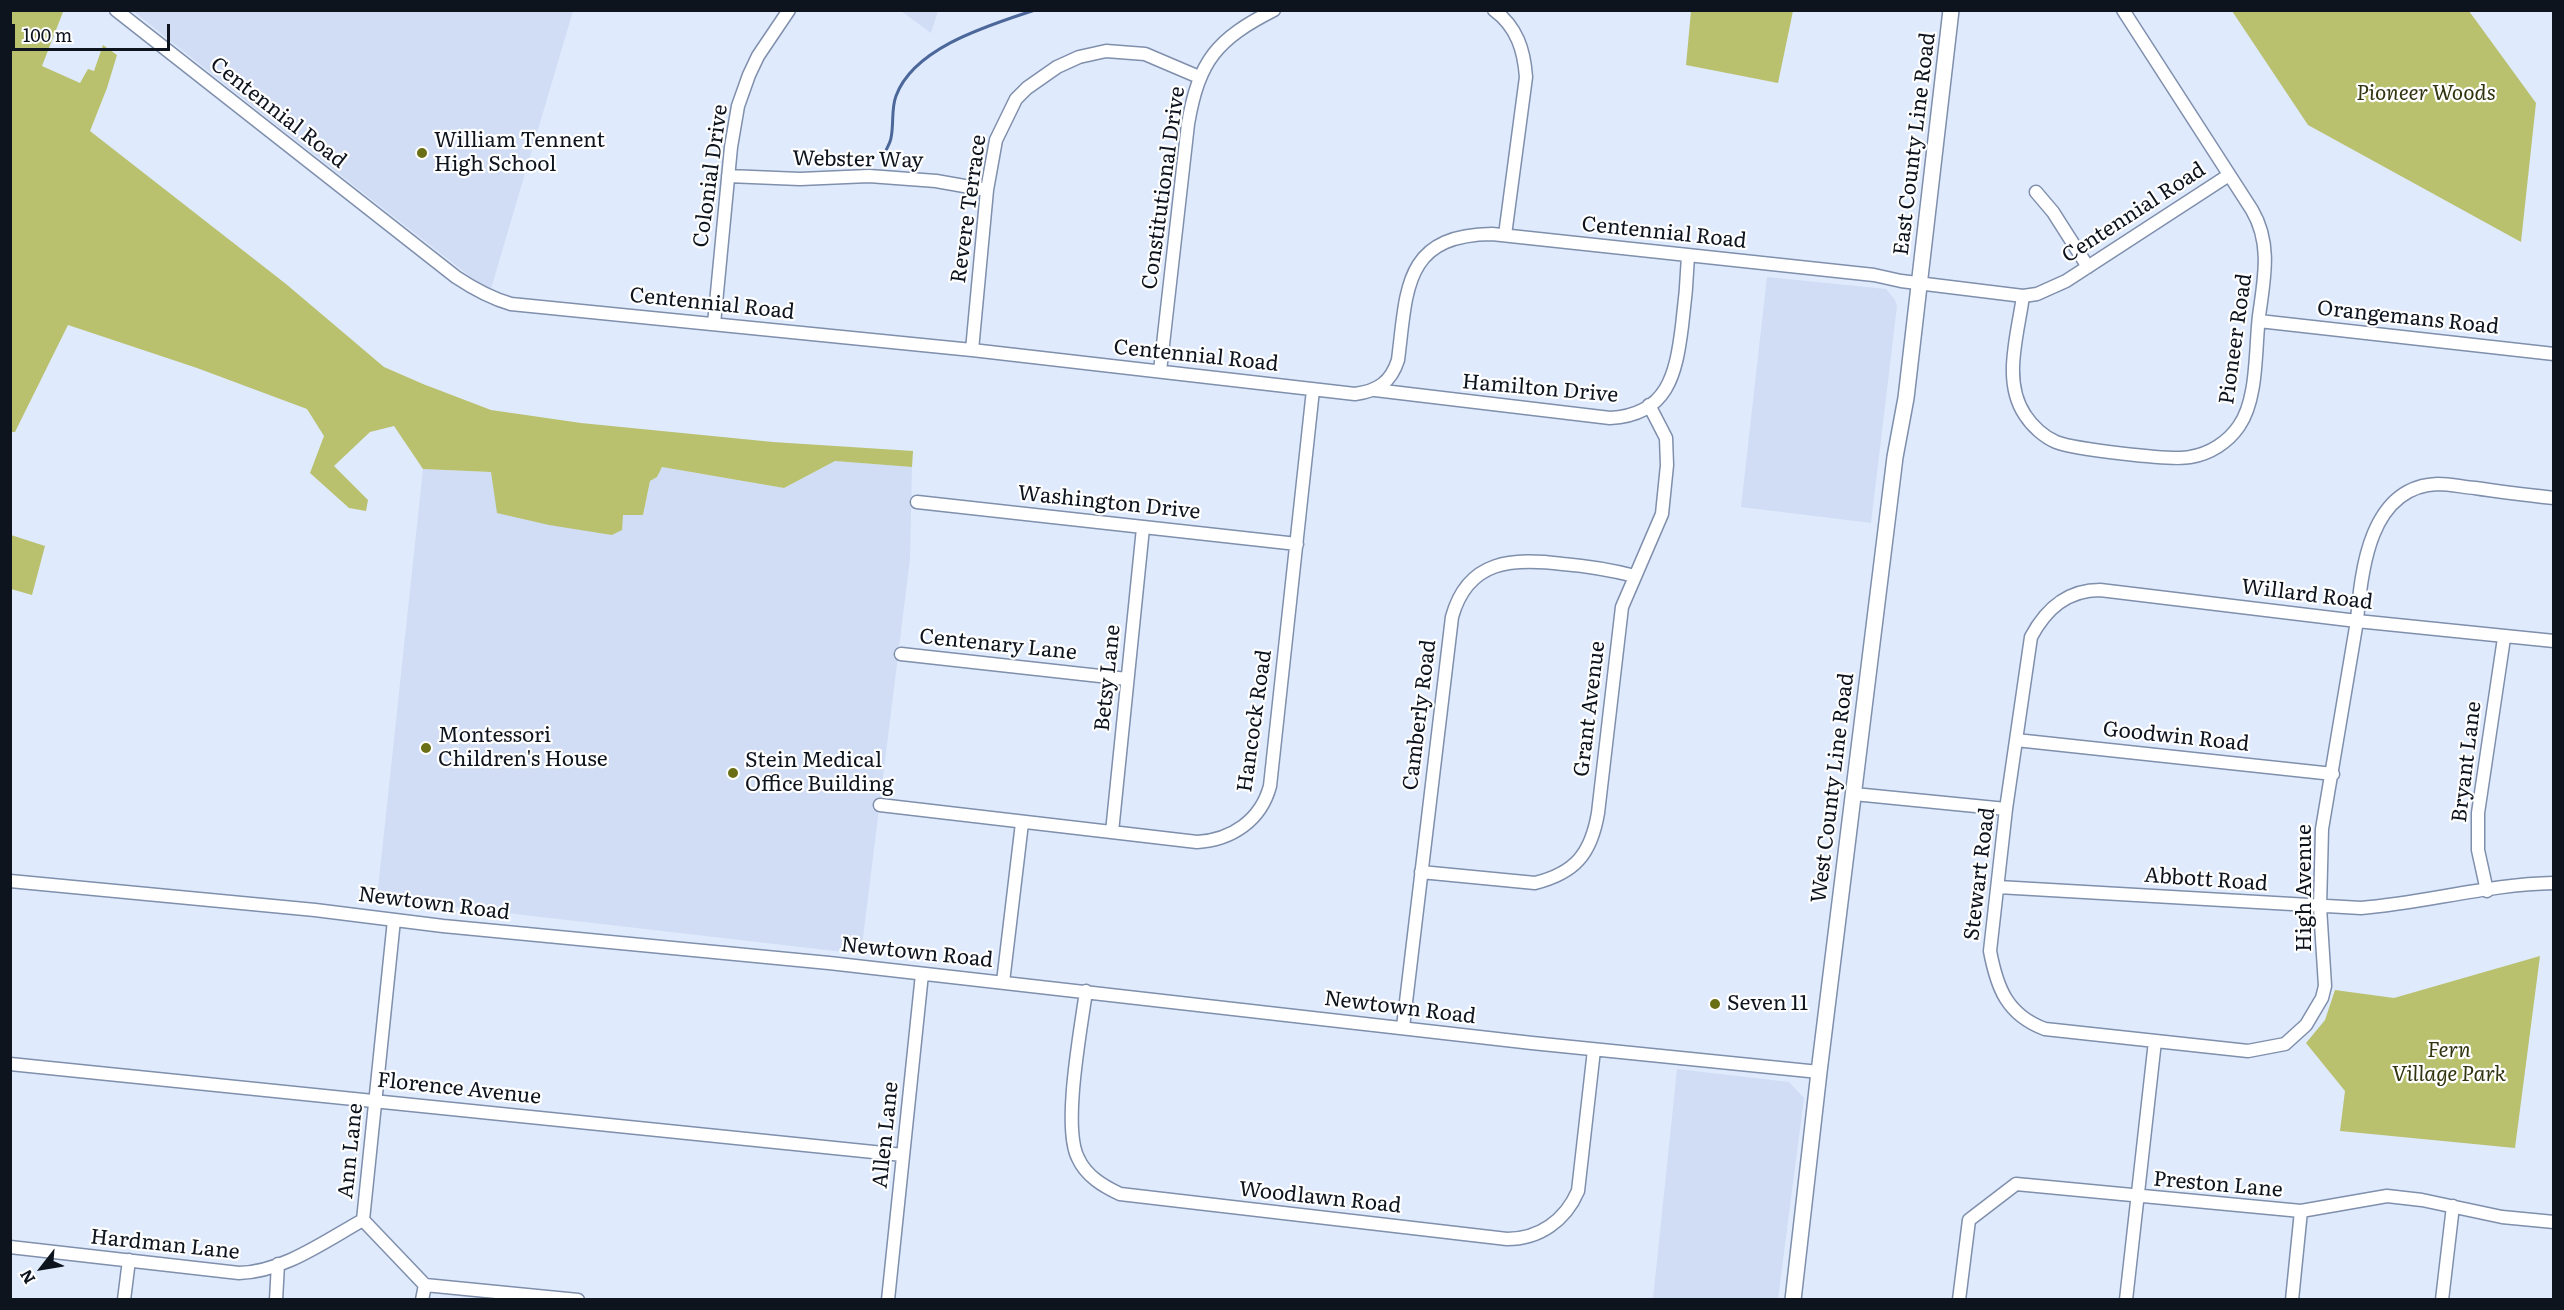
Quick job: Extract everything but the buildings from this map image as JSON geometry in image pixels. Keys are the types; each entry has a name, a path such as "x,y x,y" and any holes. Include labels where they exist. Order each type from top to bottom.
{"main road":[{"name":"East County Line Road","path":"1920,283 1951,10"},
{"name":"West County Line Road","path":"1793,1299 1819,1072 1920,283"}],"street":[{"name":"Centennial Road","path":"116,10 456,277 482,294 511,304 972,350 1355,394 1375,390 1390,378 1395,370 1406,292 1416,266 1426,255 1450,239 1462,236 1505,235 1874,275 2023,296 2050,289 2088,267 2229,175"},
{"name":"Colonial Drive","path":"714,324 735,124 749,75 789,10"},
{"name":"Constitutional Drive","path":"1160,371 1193,92 1199,77 1223,43 1246,26 1275,10"},
{"name":"Pioneer Road","path":"2023,296 2013,375 2018,402 2033,426 2055,441 2068,445 2180,458 2205,453 2218,447 2237,429 2249,405 2266,265 2264,236 2260,224 2123,10"},
{"path":"1497,11 1517,36 1526,78 1505,235"},
{"name":"Revere Terrace","path":"972,350 987,190 996,140 1009,109 1027,88 1057,67 1095,52 1119,51 1146,54 1199,77"},
{"name":"Webster Way","path":"728,176 800,179 869,176 936,181 987,190"},
{"path":"2036,192 2053,212 2088,267"},
{"name":"Hamilton Drive","path":"1375,390 1610,418 1633,414 1661,395 1675,372 1688,256"},
{"name":"Orangemans Road","path":"2259,321 2553,354"},
{"name":"Hancock Road","path":"880,805 1197,842 1212,841 1230,835 1244,826 1263,804 1270,786 1313,390"},
{"name":"Grant Avenue","path":"1421,872 1535,883 1552,879 1569,871 1585,853 1595,829 1598,813 1622,607 1659,525 1667,465 1666,438 1649,405"},
{"name":"High Avenue","path":"2155,1041 2248,1051 2285,1044 2316,1012 2325,986 2320,907 2322,829 2357,621 2364,565 2376,524 2397,500 2410,492 2438,484 2553,498"},
{"name":"Washington Drive","path":"917,502 1297,544"},
{"name":"Betsy Lane","path":"1112,832 1143,528"},
{"name":"Camberly Road","path":"1403,1028 1452,617 1459,597 1484,571 1510,561 1533,560 1594,567 1635,576"},
{"name":"Willard Road","path":"2059,602 2071,594 2084,590 2100,590 2504,638 2553,641"},
{"name":"Stewart Road","path":"2059,602 2038,624 2031,638 1990,951 1998,985 2016,1012 2029,1023 2045,1029 2155,1041"},
{"name":"Bryant Lane","path":"2487,891 2478,850 2478,813 2504,638"},
{"name":"Centenary Lane","path":"901,654 1127,679"},
{"name":"Goodwin Road","path":"2016,740 2332,774"},
{"path":"1854,794 2007,809"},
{"path":"1003,982 1022,823"},
{"name":"Newtown Road","path":"10,881 315,910 1003,982 1594,1050 1819,1072"},
{"name":"Abbott Road","path":"1998,886 2361,908 2403,905 2532,884 2553,883"},
{"name":"Ann Lane","path":"278,1264 363,1220 394,920"},
{"name":"Allen Lane","path":"888,1299 922,974"},
{"name":"Woodlawn Road","path":"1086,992 1071,1134 1078,1159 1086,1171 1120,1194 1264,1212 1507,1239 1534,1235 1545,1230 1566,1211 1578,1191 1594,1050"},
{"path":"2126,1299 2155,1041"},
{"name":"Florence Avenue","path":"10,1064 903,1155"},
{"name":"Preston Lane","path":"1959,1299 1969,1220 2016,1184 2301,1211 2387,1196 2453,1206 2502,1217 2553,1222"},
{"path":"2442,1299 2453,1206"},
{"path":"2292,1299 2301,1211"},
{"path":"363,1220 425,1285 578,1299"},
{"name":"Hardman Lane","path":"10,1248 239,1273 264,1271 278,1264"},
{"path":"124,1299 129,1260"},
{"path":"276,1299 278,1264"},
{"path":"422,1299 425,1285"}],"shaded area":[{"name":"William Tennent High School","path":"133,11 573,11 490,292 252,106"},
{"path":"901,11 938,11 931,33"},
{"path":"1767,277 1886,289 1895,300 1897,306 1871,523 1741,507"},
{"path":"835,461 912,467 910,559 861,954 377,898 423,469 491,472 623,515 643,515 650,481 657,477 662,467 784,488"},
{"path":"1677,1069 1789,1082 1804,1098 1778,1299 1653,1299"}],"green space":[{"path":"59,10 63,12 42,66 80,83 88,69 94,71 103,45 117,55 90,131 286,284 384,367 491,410 581,423 773,442 913,451 912,467 835,461 784,488 662,467 657,477 650,481 643,515 623,515 622,530 612,535 549,525 497,513 491,472 423,469 394,426 370,432 334,466 368,500 366,511 349,508 310,473 324,436 307,409 197,368 68,325 15,432 11,432 11,11"},
{"path":"1691,11 1793,11 1778,83 1686,65"},
{"name":"Pioneer Woods","path":"2232,11 2469,11 2536,103 2521,242 2308,125"},
{"path":"11,535 45,546 32,595 11,589"},
{"name":"Fern Village Park","path":"2540,956 2515,1148 2340,1131 2345,1091 2306,1043 2325,1020 2335,990 2394,998"}],"waterway":[{"path":"884,155 891,138 896,96 905,79 919,64 955,40 1035,10"}],"place":[{"name":"William Tennent High School","path":"422,153"},
{"name":"Montessori Children's House","path":"426,748"},
{"name":"Stein Medical Office Building","path":"733,773"},
{"name":"Seven 11","path":"1715,1004"}]}
